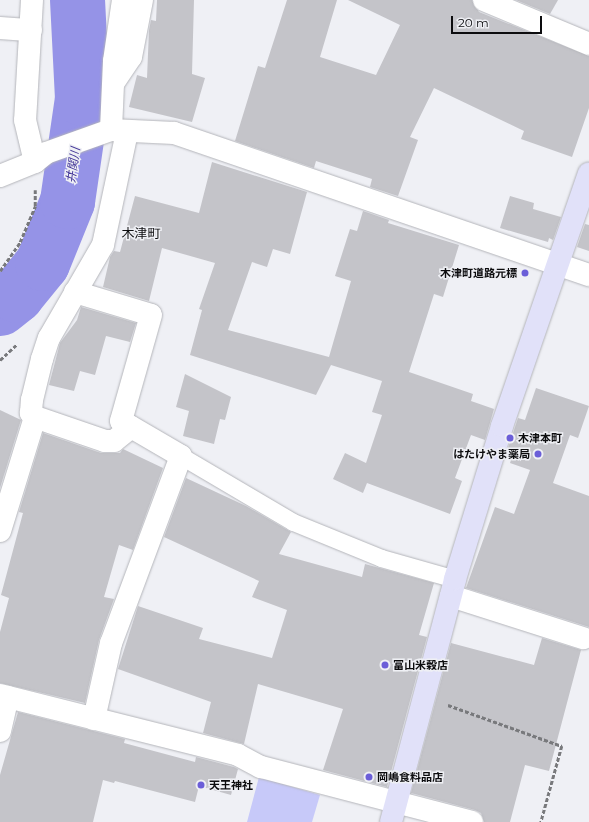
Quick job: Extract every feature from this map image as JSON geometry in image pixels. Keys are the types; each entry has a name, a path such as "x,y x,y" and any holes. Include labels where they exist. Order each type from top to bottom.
{"street":[{"path":"32,0 24,120 40,158"},
{"path":"123,0 114,82 113,132 102,245 49,338 32,400 31,414 35,417 105,442 114,441 131,427"},
{"path":"114,82 131,57 142,0"},
{"path":"484,0 589,44"},
{"path":"0,28 31,30"},
{"path":"0,176 40,158 113,132 174,133 589,275"},
{"path":"393,813 453,587 502,426 589,174"},
{"path":"75,292 151,315 121,421 181,456 110,648 94,719"},
{"path":"0,531 35,417"},
{"path":"453,587 583,638"},
{"path":"0,731 4,696 238,755 261,767 393,813 413,805 472,822"}],"lane":[{"path":"181,456 300,525 453,587"}],"path":[{"path":"0,271 20,242 35,206 40,158"},
{"path":"424,696 562,746 541,822"}],"shaded area":[{"path":"259,777 320,795 312,822 247,822"}],"building":[{"path":"157,0 194,0 192,74 205,78 192,122 129,107 137,75 147,78 149,30 151,20 156,21"},
{"path":"287,0 337,0 320,57 376,75 400,25 348,0 472,0 479,12 589,56 589,108 572,157 521,139 524,131 434,88 410,137 418,140 398,196 370,187 372,179 316,161 314,168 235,141 258,66 265,68"},
{"path":"516,0 558,0 550,14"},
{"path":"212,162 307,192 290,254 273,249 267,267 252,262 228,330 329,357 351,281 335,276 350,229 357,231 363,211 389,220 388,223 459,245 443,297 434,294 409,372 473,394 471,401 494,409 485,440 471,435 455,478 462,481 450,514 367,483 363,493 333,479 345,453 366,463 382,415 372,412 382,381 331,365 316,395 190,355 202,310 199,309 215,263 162,248 149,301 103,287 110,257 114,251 120,252 135,196 199,213"},
{"path":"510,196 534,203 533,209 561,217 553,240 549,238 548,242 500,228"},
{"path":"585,224 589,225 589,251 577,247"},
{"path":"81,307 136,323 130,342 106,336 95,375 80,371 74,391 49,385 60,343 77,320"},
{"path":"185,374 231,397 225,420 220,419 214,444 183,436 189,411 176,407"},
{"path":"536,388 589,406 578,438 570,435 553,483 589,496 589,627 466,588 495,507 514,514 530,470 510,463 514,451 508,448 518,418 525,420"},
{"path":"0,410 21,420 0,488"},
{"path":"43,433 101,453 120,453 123,449 163,468 133,550 119,545 104,597 114,599 99,640 85,703 0,683 0,632 9,598 1,595 23,513 19,512"},
{"path":"186,478 246,506 291,532 279,554 362,577 365,564 434,583 419,635 427,637 387,787 323,770 343,709 258,684 244,744 203,733 211,702 118,669 138,606 203,628 199,639 272,658 287,610 252,597 259,581 164,537"},
{"path":"542,638 581,650 549,771 525,765 510,822 484,822 481,813 475,810 411,793 451,643 534,665"},
{"path":"18,712 125,739 124,743 195,762 196,757 234,767 238,769 231,795 199,786 195,802 115,781 114,783 103,780 93,822 0,822 0,775"}],"waterway":[{"name":"井関川","path":"0,308 16,295 42,263 67,201 82,98 77,0"}],"place":[{"name":"木津町道路元標","path":"525,273"},
{"name":"木津本町","path":"510,438"},
{"name":"はたけやま薬局","path":"538,454"},
{"name":"冨山米穀店","path":"385,665"},
{"name":"岡嶋食料品店","path":"369,777"},
{"name":"天王神社","path":"201,785"}],"district":[{"name":"木津町","path":"141,233"}]}
